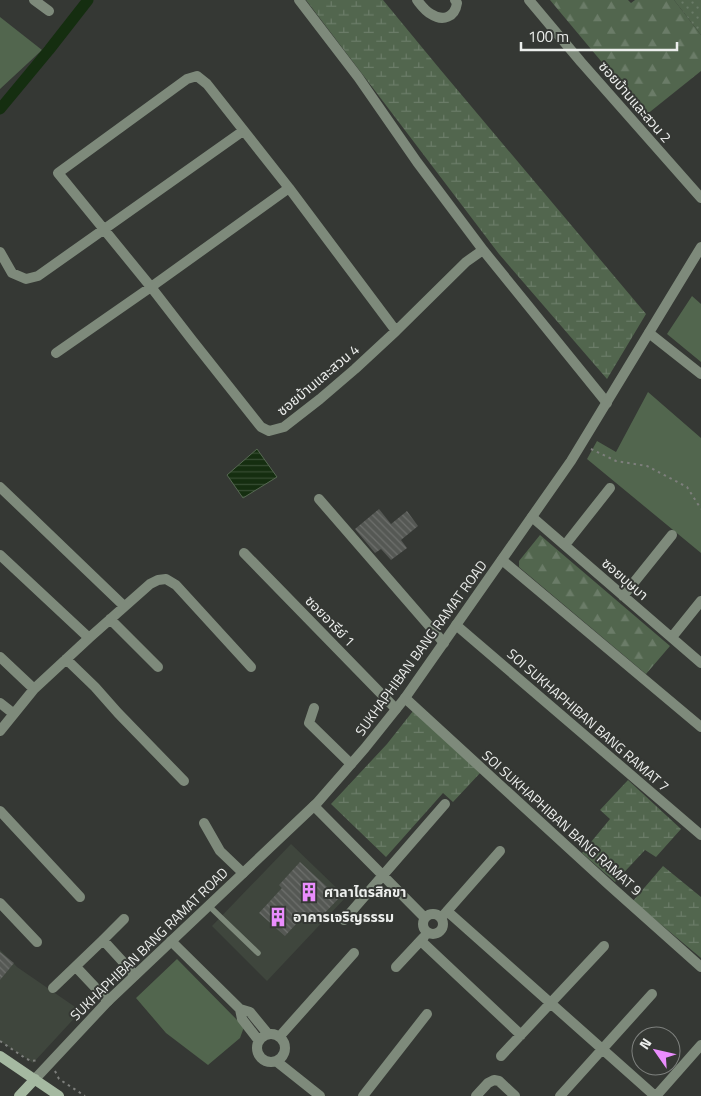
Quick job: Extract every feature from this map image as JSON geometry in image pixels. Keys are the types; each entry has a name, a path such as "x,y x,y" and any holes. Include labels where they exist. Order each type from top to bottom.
{"main road":[{"path":"0,1056 59,1096"},
{"path":"19,1096 35,1079"}],"street":[{"path":"34,0 49,11"},
{"path":"299,0 358,77 417,162 483,250 607,403"},
{"path":"417,0 429,14 440,18 450,16 456,10 457,3 455,0"},
{"name":"ซอยบ้านและสวน 2","path":"533,1 582,62 701,198"},
{"name":"ซอยบ้านและสวน 4","path":"243,131 207,84 197,76 187,79 58,173 261,427 269,432 284,427 320,399 396,331 466,262 483,250"},
{"path":"0,252 12,272 26,279 38,276 243,131 289,188 396,331"},
{"path":"56,353 151,288 289,188"},
{"name":"SUKHAPHIBAN BANG RAMAT ROAD","path":"35,1079 108,1001 314,806 405,698 571,461 701,247"},
{"path":"649,332 701,374"},
{"path":"0,487 124,606"},
{"path":"564,545 610,488"},
{"path":"319,498 444,643"},
{"name":"ซอยบุษบา","path":"532,517 701,662"},
{"path":"623,596 672,535"},
{"name":"ซอยอารีย์ 1","path":"244,553 396,709"},
{"path":"0,555 89,638"},
{"path":"502,560 701,727"},
{"path":"0,731 34,689 124,606 150,584 158,580 166,579 176,585 251,667"},
{"path":"672,637 701,601"},
{"path":"110,619 158,667"},
{"name":"SOI SUKHAPHIBAN BANG RAMAT 7","path":"456,625 701,835"},
{"path":"0,657 34,689"},
{"path":"66,659 184,780"},
{"name":"SOI SUKHAPHIBAN BANG RAMAT 9","path":"405,698 701,967"},
{"path":"0,703 14,714"},
{"path":"314,708 309,723 351,764"},
{"path":"344,920 445,804"},
{"path":"314,806 425,918"},
{"path":"0,812 80,898"},
{"path":"204,823 220,851 243,873"},
{"path":"500,851 444,914 441,929 435,933 426,930 423,924 425,918 430,914 444,914 550,1003 655,1096 701,1045"},
{"path":"0,903 37,942"},
{"path":"53,988 124,918"},
{"path":"396,967 429,932"},
{"path":"103,940 135,975"},
{"path":"171,941 240,1009 250,1012 268,1034"},
{"path":"421,941 521,1035"},
{"path":"501,1056 604,946"},
{"path":"280,1036 354,954"},
{"path":"76,967 108,1001"},
{"path":"560,1096 652,994"},
{"path":"240,1009 242,1019 259,1041"},
{"path":"363,1096 428,1014"},
{"path":"268,1034 275,1034 284,1040 286,1050 281,1058 276,1061 268,1062 260,1057 257,1049 259,1041 268,1034"},
{"path":"276,1061 320,1096"},
{"path":"476,1096 488,1083 494,1080 499,1081 515,1096"}],"lane":[{"path":"209,906 258,953"}],"path":[{"path":"581,444 616,460 647,466 687,487 701,509"},
{"path":"0,1041 31,1061 38,1059"},
{"path":"55,1070 59,1079 85,1096"}],"shaded area":[{"path":"257,449 277,477 243,498 227,475"},
{"path":"291,844 346,897 267,981 212,926"},
{"path":"0,950 17,967 81,1011 33,1063 0,1041"}],"green space":[{"path":"306,0 383,0 646,314 607,379 499,254"},
{"path":"550,0 628,0 631,3 635,0 674,0 701,35 701,71 646,115"},
{"path":"674,0 701,0 701,35"},
{"path":"0,17 42,50 0,89"},
{"path":"692,296 701,304 701,362 667,334"},
{"path":"648,392 701,438 701,553 587,459 597,441 616,452"},
{"path":"540,535 670,646 646,674 519,567 519,561"},
{"path":"413,711 481,772 453,802 443,793 386,857 331,804 387,744"},
{"path":"628,780 681,829 656,857 645,850 615,882 582,853 610,819 600,810"},
{"path":"663,866 701,897 701,958 633,901"},
{"path":"177,959 244,1027 240,1038 208,1065 166,1033 136,998"}],"building":[{"path":"379,509 391,524 407,511 418,526 401,540 407,548 391,560 381,549 375,553 355,529"},
{"path":"300,862 339,898 317,921 307,912 285,936 259,913 282,888 279,885"},
{"path":"0,952 14,963 0,980"}],"waterway":[{"path":"0,109 88,0"}],"place":[{"name":"ศาลาไตรสิกขา","path":"309,892"},
{"name":"อาคารเจริญธรรม","path":"278,917"}]}
